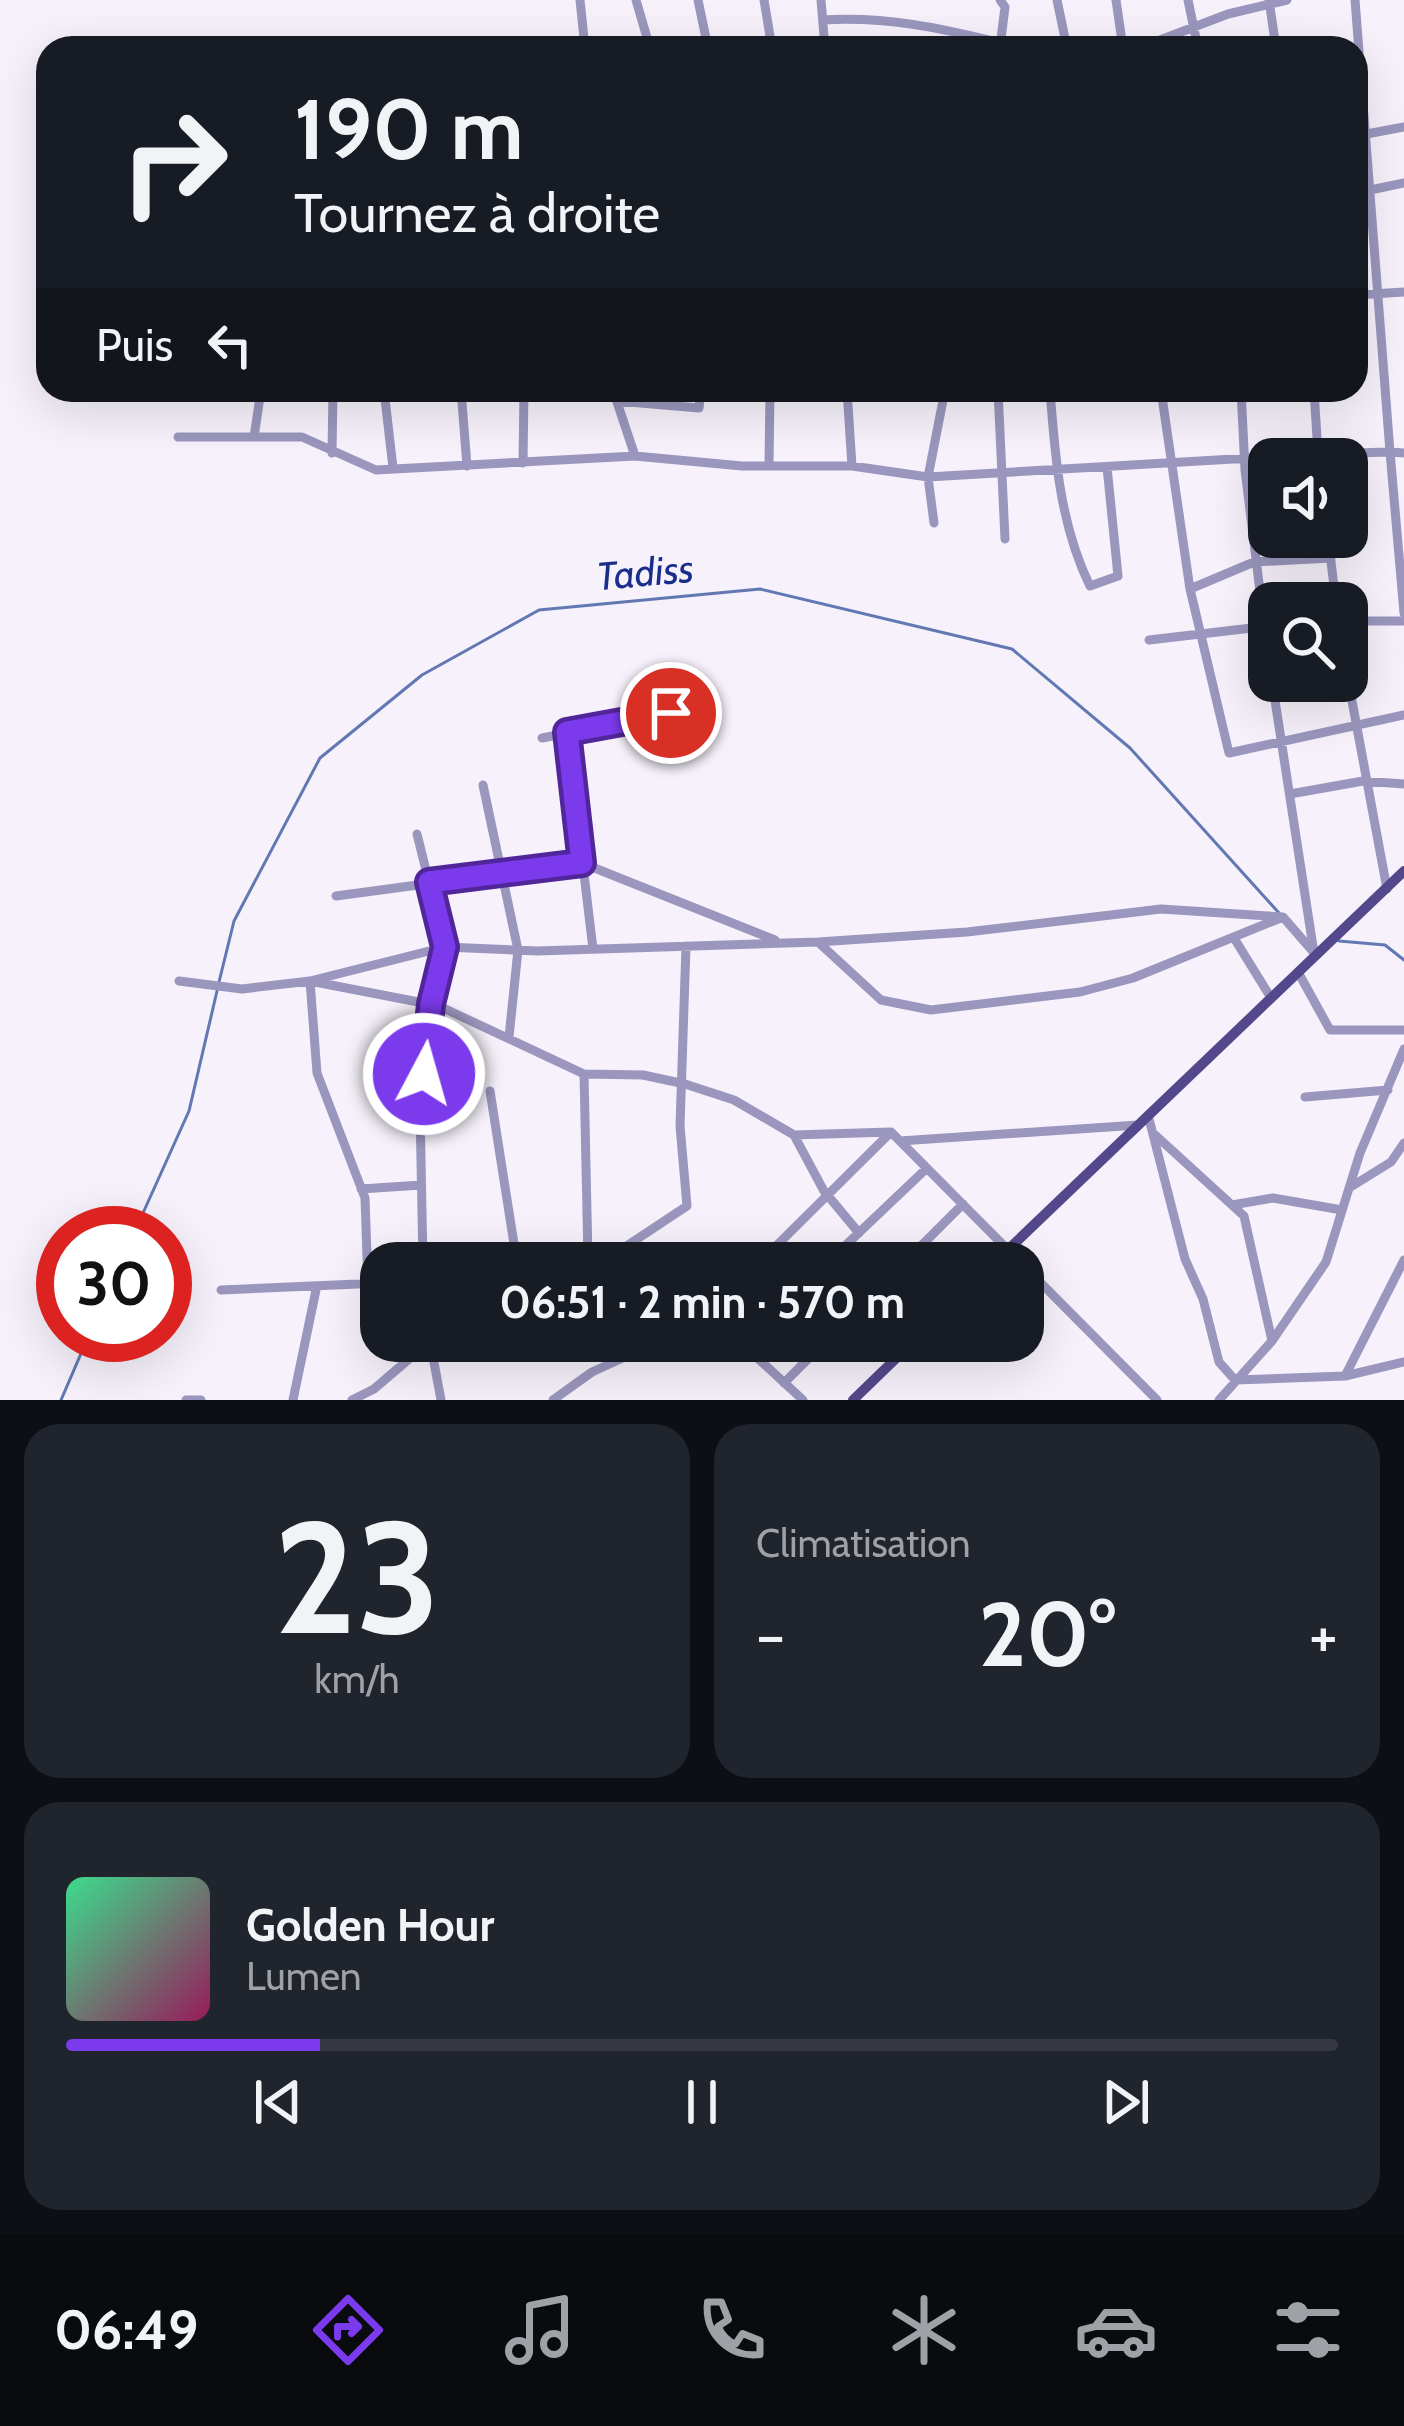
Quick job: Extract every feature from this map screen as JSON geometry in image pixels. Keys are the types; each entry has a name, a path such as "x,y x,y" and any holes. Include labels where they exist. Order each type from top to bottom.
{"main road":[{"path":"1016,1242 1404,871"},
{"path":"853,1400 892,1362"}],"street":[{"path":"580,0 584,36"},
{"path":"636,0 646,36"},
{"path":"698,0 706,36"},
{"path":"764,0 770,36"},
{"path":"821,0 824,36"},
{"path":"865,0 867,17"},
{"path":"1000,0 1005,7 1001,36"},
{"path":"1057,0 1064,36"},
{"path":"1116,0 1121,36"},
{"path":"1188,0 1195,36"},
{"path":"1171,36 1287,0"},
{"path":"1355,0 1356,36"},
{"path":"1269,2 1274,36"},
{"path":"823,20 867,17 957,36"},
{"path":"1368,134 1404,127"},
{"path":"1368,183 1404,617 1368,620"},
{"path":"1369,189 1404,183"},
{"path":"1368,295 1404,292"},
{"path":"254,437 259,402"},
{"path":"332,453 333,402"},
{"path":"385,402 393,468"},
{"path":"462,402 467,466"},
{"path":"523,463 524,402"},
{"path":"617,402 635,456"},
{"path":"657,402 699,408 700,402"},
{"path":"769,464 770,402"},
{"path":"848,402 852,466"},
{"path":"934,523 928,477 943,402"},
{"path":"998,402 1005,538"},
{"path":"1051,402 1056,470 1073,553 1090,586 1118,576 1107,466"},
{"path":"1162,402 1190,589 1229,753 1404,715"},
{"path":"1242,402 1258,582"},
{"path":"1314,402 1317,438"},
{"path":"178,437 302,437 376,470 635,456 852,466 928,477 1246,458"},
{"path":"1368,453 1404,453"},
{"path":"1190,589 1254,562 1331,558 1334,582"},
{"path":"1149,640 1248,628"},
{"path":"1275,702 1315,954"},
{"path":"1352,702 1363,782 1387,889"},
{"path":"542,738 671,713"},
{"path":"567,732 593,949"},
{"path":"1290,794 1363,782 1404,784"},
{"path":"483,785 518,950 508,1036"},
{"path":"417,834 445,947 431,1004 420,1108 422,1242"},
{"path":"336,896 582,863 782,943"},
{"path":"179,981 242,989 310,981 445,947 593,949 818,942 967,932 1161,909 1283,917 1315,954"},
{"path":"818,942 881,1000 931,1010 1080,992 1283,917"},
{"path":"1234,938 1271,998"},
{"path":"633,1242 687,1206 680,1126 686,946"},
{"path":"1298,973 1330,1030 1404,1030"},
{"path":"310,981 431,1004 584,1073 685,1084 734,1100 794,1135 827,1195 859,1233"},
{"path":"310,981 317,1073 361,1189 365,1242"},
{"path":"1219,1400 1273,1341 1326,1262 1349,1188 1404,1049"},
{"path":"584,1073 588,1242"},
{"path":"490,1090 514,1242"},
{"path":"1305,1096 1388,1090"},
{"path":"900,1141 1143,1120 1244,1216 1273,1341"},
{"path":"794,1135 891,1132 1000,1242"},
{"path":"780,1242 891,1132"},
{"path":"1153,1133 1185,1259 1204,1298 1220,1362 1235,1380"},
{"path":"1349,1188 1391,1162 1404,1142"},
{"path":"849,1242 927,1168"},
{"path":"361,1189 421,1185"},
{"path":"1232,1205 1273,1198 1342,1210"},
{"path":"925,1242 963,1204"},
{"path":"1346,1376 1404,1260"},
{"path":"1044,1286 1157,1400"},
{"path":"221,1290 360,1287"},
{"path":"293,1400 316,1290"},
{"path":"352,1400 374,1389 406,1362"},
{"path":"434,1362 441,1400"},
{"path":"553,1400 614,1362"},
{"path":"762,1362 803,1400"},
{"path":"784,1383 805,1362"},
{"path":"1235,1380 1346,1376 1404,1362"},
{"path":"186,1400 201,1400"}],"waterway":[{"name":"Tadiss","path":"219,982 234,921 320,758 422,675 539,610 760,589 1012,649 1130,748 1279,913"},
{"name":"Tadiss","path":"1339,941 1385,945 1404,960"},
{"name":"Tadiss","path":"146,1206 189,1111 217,991"},
{"name":"Tadiss","path":"61,1400 77,1362"}],"route":[{"path":"424,1074 431,1004 445,947 429,882 582,863 567,732 671,713"}]}
